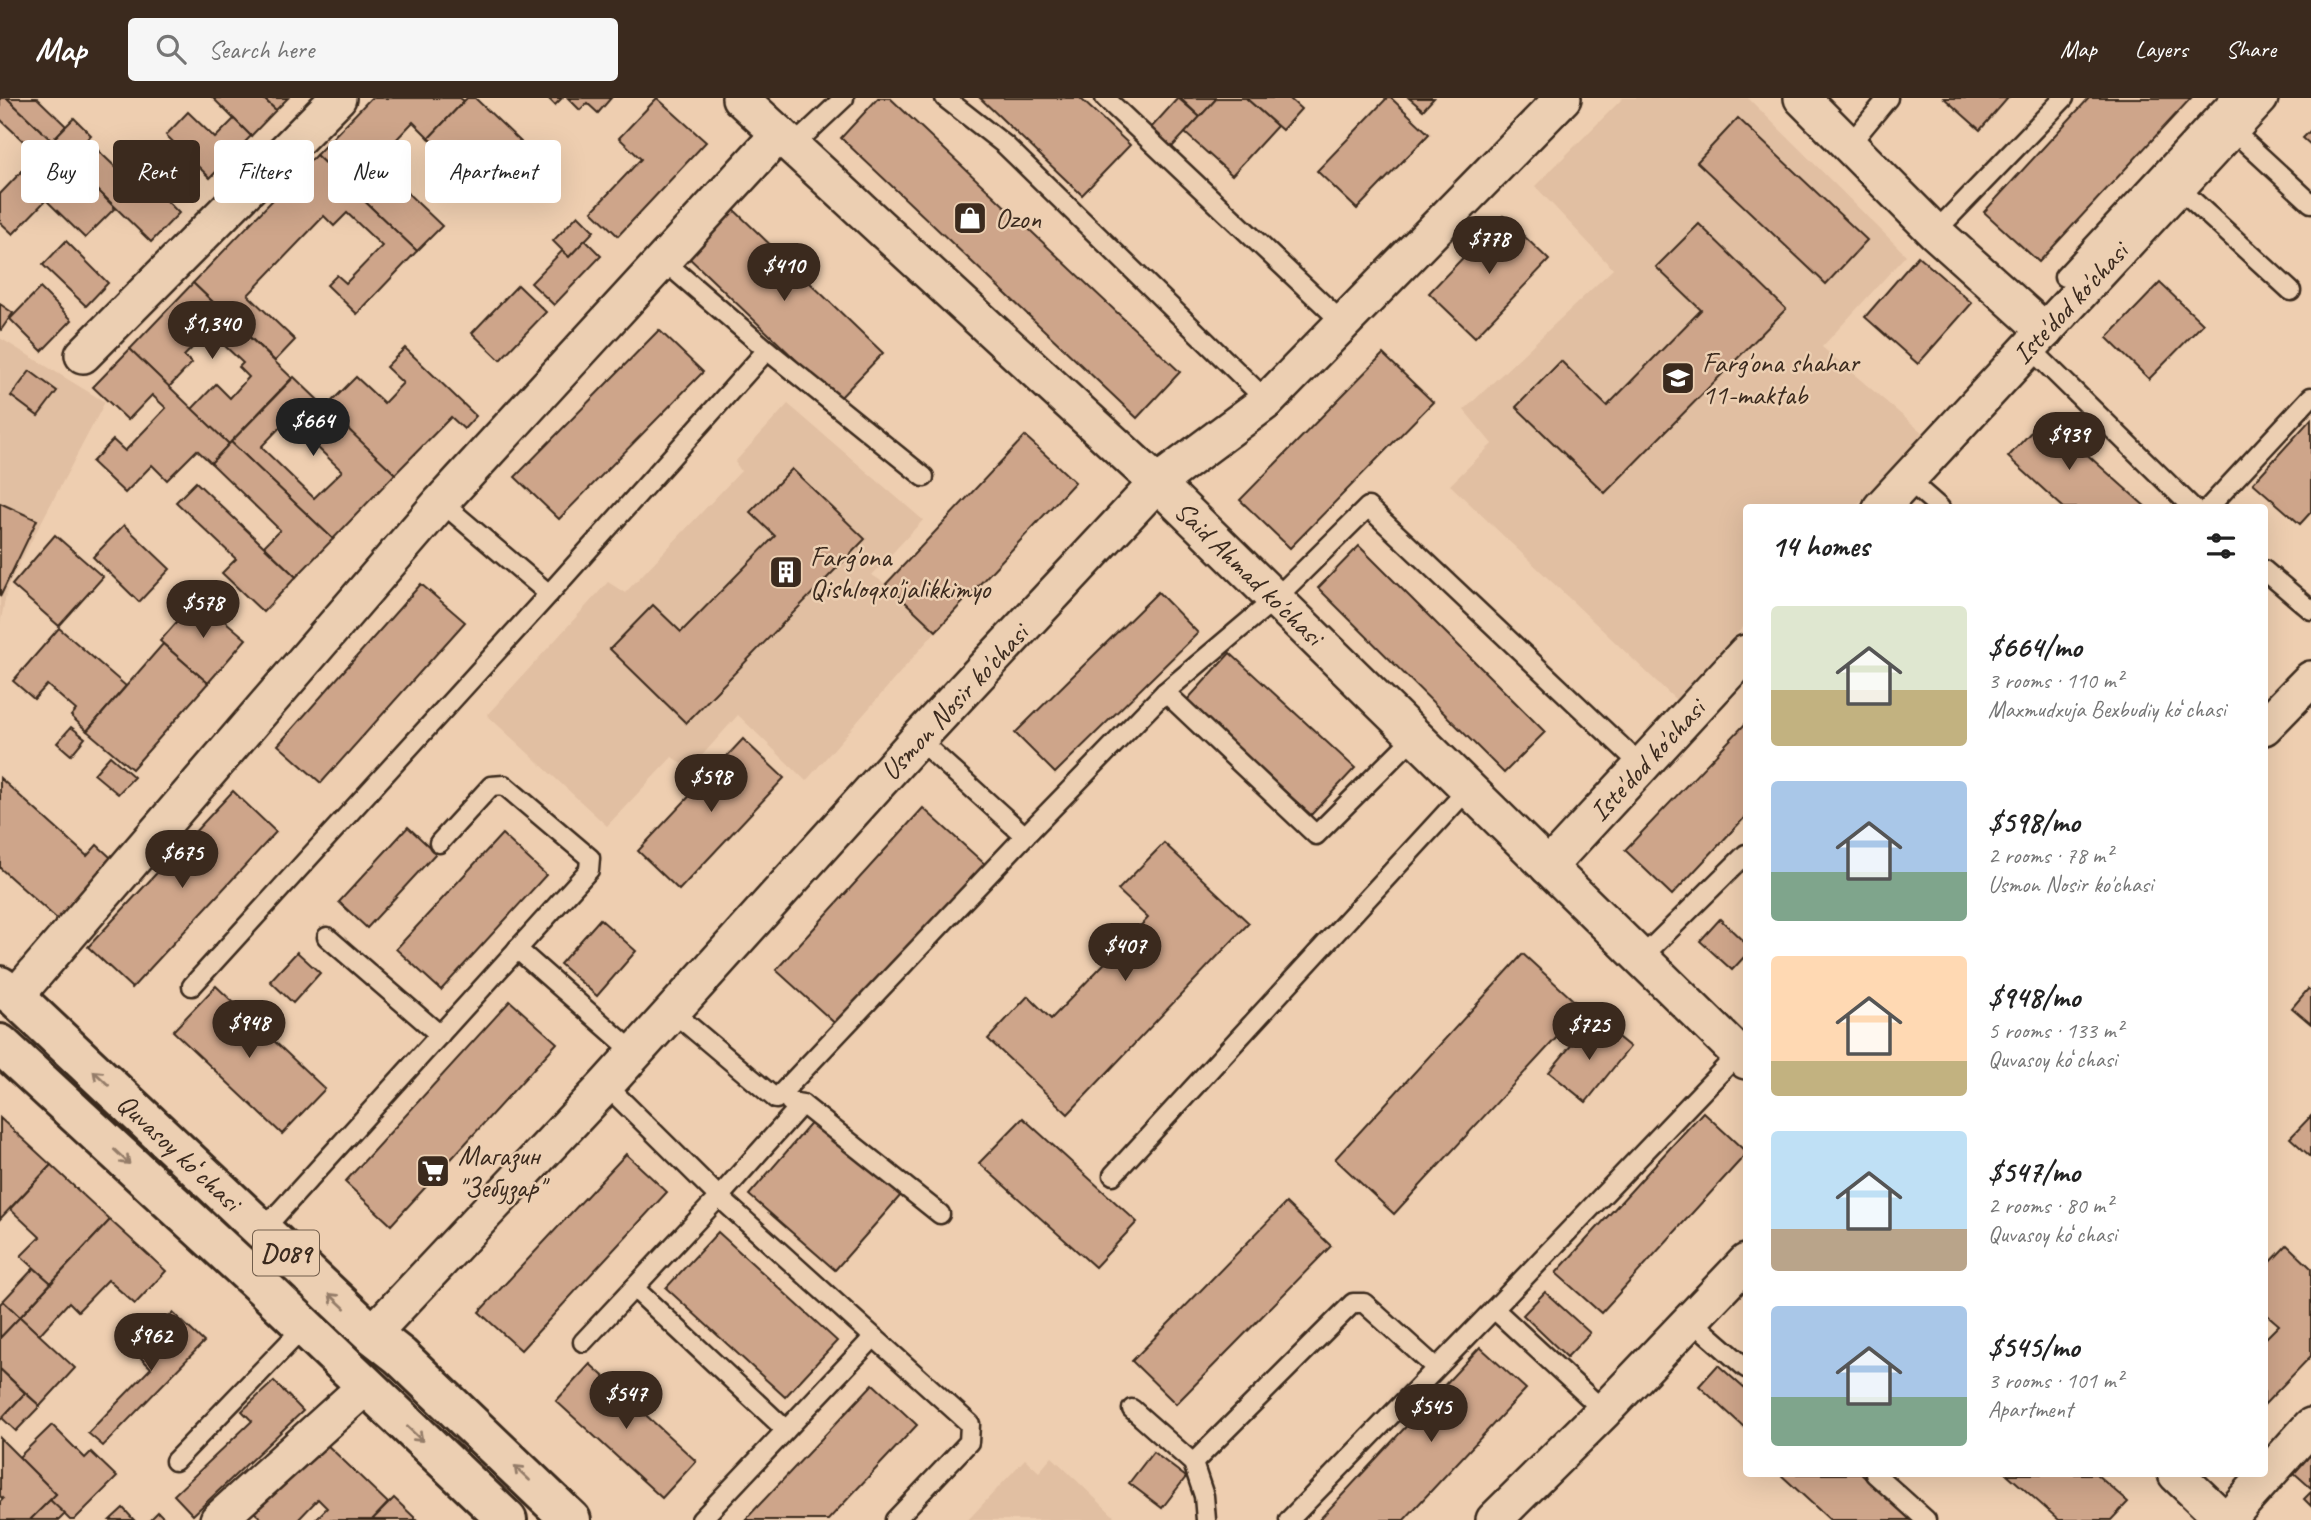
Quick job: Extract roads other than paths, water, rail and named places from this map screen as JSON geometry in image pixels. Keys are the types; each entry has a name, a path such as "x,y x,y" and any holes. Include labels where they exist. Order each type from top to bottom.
{"main road":[{"name":"Quvasoy koʻchasi","path":"7,992 372,1334 400,1356 571,1520"},
{"name":"Quvasoy koʻchasi","path":"0,1044 507,1520"}],"street":[{"path":"83,355 338,98"},
{"name":"Said Ahmad ko'chasi","path":"740,98 1157,483 1743,1056"},
{"name":"Usmon Nosir ko'chasi","path":"372,1334 606,1085 918,739 1157,483 1267,401 1563,98"},
{"path":"1802,98 1850,144 2037,339"},
{"name":"Iste'dod ko'chasi","path":"1885,504 2178,187 2231,114 2260,98"},
{"path":"7,992 441,502 664,261 786,140"},
{"name":"Iste'dod ko'chasi","path":"1548,867 1743,656"},
{"path":"2268,723 2311,679"},
{"path":"1494,1520 1604,1411 1743,1265"},
{"path":"218,1520 365,1387"},
{"path":"2268,1474 2311,1426"},
{"path":"2179,1477 2226,1520 2265,1477"}],"lane":[{"path":"786,140 844,98"},
{"path":"945,98 1005,145 1267,401"},
{"path":"1105,98 1343,323"},
{"path":"1850,144 1888,98"},
{"path":"1935,232 2064,98"},
{"path":"2064,277 2231,114 2311,203"},
{"path":"2178,187 2291,291"},
{"path":"664,261 767,350 924,477"},
{"path":"2037,339 2189,504"},
{"path":"192,986 767,350"},
{"path":"2212,504 2311,397"},
{"path":"1907,479 1935,504"},
{"path":"441,502 549,594"},
{"path":"776,1099 1165,692 1275,599 1368,507 1642,766"},
{"path":"2268,573 2311,610"},
{"path":"1165,692 1316,835 1415,736"},
{"path":"918,739 1025,836"},
{"path":"262,1230 589,870 590,858 504,785 491,786 439,843"},
{"path":"1113,1175 1468,789"},
{"path":"1641,958 1743,857"},
{"path":"327,937 440,1035"},
{"path":"517,949 634,1052"},
{"path":"673,1012 776,1099 802,1104 940,1214"},
{"path":"1289,1520 1743,1056"},
{"path":"606,1085 719,1197 970,1424 969,1443 895,1520"},
{"path":"583,1342 802,1104"},
{"path":"634,1288 786,1430"},
{"path":"1194,1462 1353,1303 1364,1303 1436,1368"},
{"path":"1494,1309 1604,1411"},
{"path":"1691,1320 1743,1365"},
{"path":"175,1461 304,1327"},
{"path":"701,1520 873,1338"},
{"path":"1132,1409 1194,1462 1204,1496 1206,1520"},
{"path":"1878,1477 1926,1520"}],"place":[{"name":"Ozon","path":"970,218"},
{"name":"Farg'ona shahar 11-maktab","path":"1678,378"},
{"name":"Farg'ona Qishloqxo'jalikkimyo","path":"786,572"},
{"name":"Магазин \"Зебузар\"","path":"433,1171"}]}
